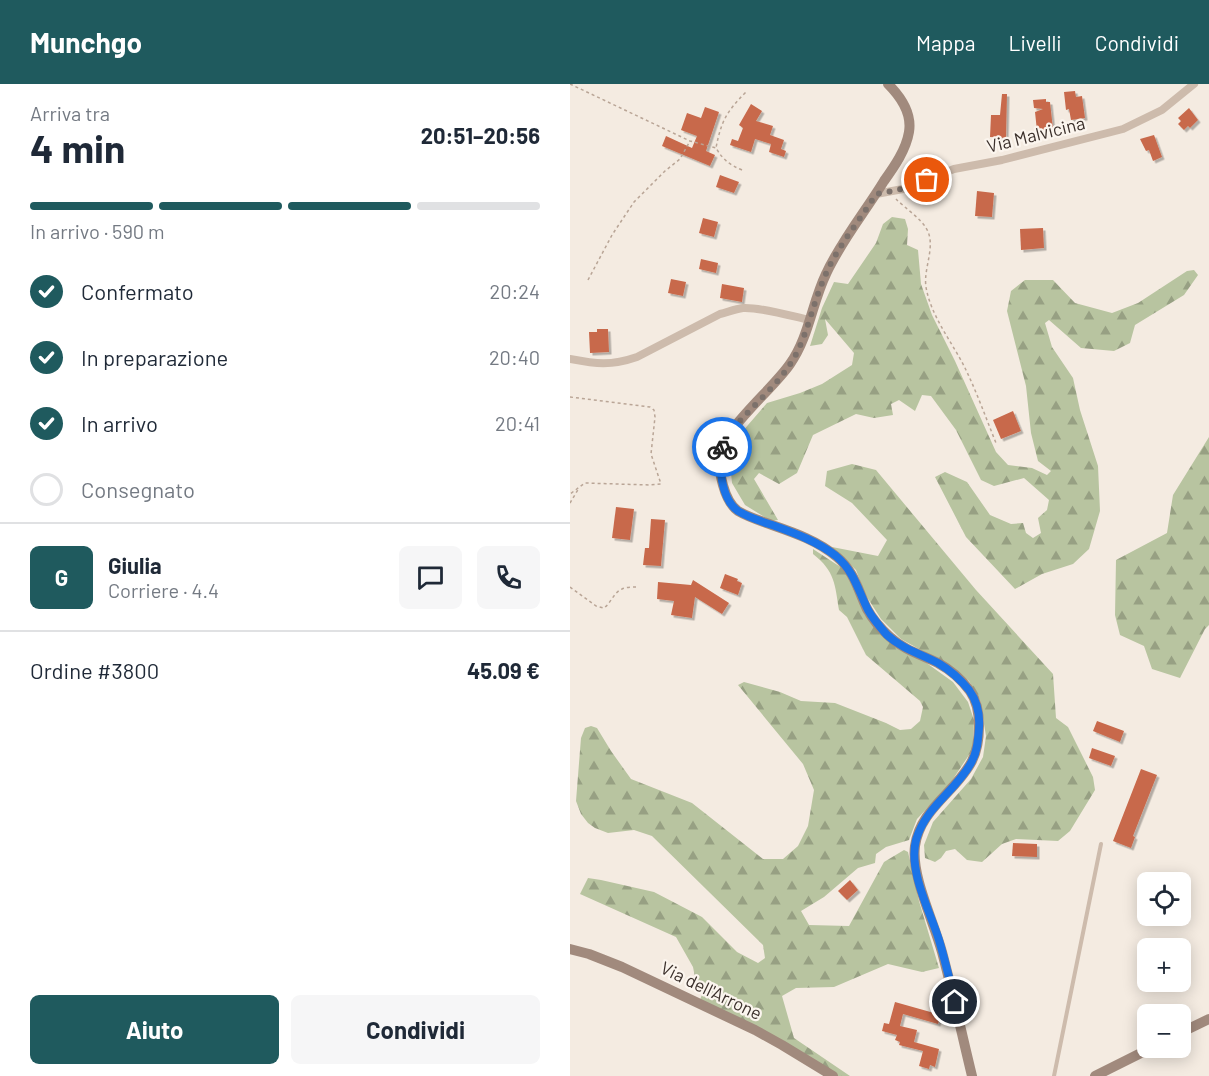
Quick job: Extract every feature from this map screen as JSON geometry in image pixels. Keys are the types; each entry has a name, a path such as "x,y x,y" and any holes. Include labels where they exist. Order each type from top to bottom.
{"street":[{"path":"888,84 899,97 909,120 906,142 895,166 835,256 825,276 802,341 788,368 725,439 720,457 721,475 735,509 798,534 843,562 855,580 869,613 886,633 899,645 950,670 970,691 974,699 978,709 979,725 972,762 926,817 916,839 914,852 915,866 942,952 972,1076"},
{"name":"Via Malvicina","path":"876,194 908,187 960,168 1002,160 1123,129 1162,110 1194,84"},
{"path":"570,359 608,364 626,361 720,314 735,309 759,309 809,320"},
{"name":"Via dell'Arrone","path":"570,949 622,967 755,1030 833,1076"},
{"path":"1191,1028 1209,1019"},
{"path":"1095,1076 1137,1055"}],"lane":[{"path":"1054,1076 1101,844"}],"path":[{"path":"570,84 690,141 716,148 729,164 742,170"},
{"path":"716,148 719,131 731,108 746,92"},
{"path":"588,280 612,235 634,202 680,159 690,141"},
{"path":"888,192 926,227 930,246 927,292 936,315 966,370 996,442"},
{"path":"570,397 650,407 654,410 651,454 661,484 585,483 570,494"},
{"path":"570,503 579,488"},
{"path":"570,587 596,606 604,608 608,606 618,591 638,586"}],"green space":[{"path":"892,217 905,219 908,229 907,245 918,250 921,284 932,315 996,452 1008,465 1032,468 1047,475 1051,471 1038,461 1031,433 1026,386 1007,311 1011,291 1025,280 1053,280 1075,303 1112,313 1138,303 1187,271 1194,270 1198,275 1184,295 1135,325 1130,343 1114,351 1081,348 1049,320 1045,323 1052,347 1073,378 1080,410 1098,466 1100,511 1089,549 1073,564 1042,574 1015,589 966,537 935,477 945,472 967,482 990,515 1011,524 1023,523 1026,533 1033,538 1041,533 1038,518 1047,510 1049,500 1024,478 994,486 981,480 956,430 931,396 922,395 915,411 899,400 891,404 893,415 874,418 856,414 813,435 797,473 779,484 759,473 754,479 778,520 771,521 745,505 732,483 730,463 735,440 767,403 822,384 852,365 854,353 825,319 828,335 822,344 810,346 822,308 834,282 848,284 876,243 883,224"},
{"path":"1209,437 1209,625 1180,678 1152,669 1144,646 1120,635 1115,615 1116,560 1167,533 1173,495"},
{"path":"852,464 876,470 976,590 1053,674 1056,718 1068,727 1093,777 1095,790 1070,831 1058,841 1016,839 1002,844 982,862 967,860 955,849 946,851 935,862 925,858 924,845 933,822 971,779 983,757 986,736 980,700 969,681 953,668 901,639 881,619 865,594 856,570 832,547 878,556 887,540 852,503 825,486 827,471"},
{"path":"813,549 842,568 852,582 865,615 887,640 953,682 968,702 974,720 973,749 949,785 917,819 909,840 886,847 876,854 875,863 858,868 824,897 801,911 809,925 849,926 884,862 904,850 908,852 919,901 939,968 922,972 888,964 834,987 796,988 782,996 794,1038 850,1076 838,1076 700,1000 704,989 696,982 693,967 676,937 580,894 588,878 654,892 702,917 737,952 758,963 765,958 763,945 652,836 634,830 608,833 588,823 581,814 576,801 581,738 585,728 591,726 597,728 631,779 692,803 763,859 783,859 798,846 808,826 814,790 803,764 738,685 744,682 780,692 801,701 835,703 900,730 911,729 920,721 923,707 920,701 866,655 847,617 839,610 830,573 813,554"}],"building":[{"path":"1075,91 1076,97 1082,96 1085,118 1071,120 1069,109 1066,110 1064,92"},
{"path":"1002,94 1007,94 1006,138 990,137 991,115 1000,115"},
{"path":"1046,99 1046,102 1050,102 1053,129 1037,131 1035,112 1043,109 1034,108 1033,100"},
{"path":"751,104 762,111 756,121 773,126 770,135 784,140 781,149 786,151 784,157 769,152 771,144 755,139 751,152 730,145 732,139 738,141 743,128 739,125"},
{"path":"705,107 719,112 706,151 715,155 710,166 662,146 666,136 692,148 697,136 681,130 687,113 701,118"},
{"path":"1189,108 1198,120 1190,128 1188,126 1184,130 1178,124 1181,121 1178,118"},
{"path":"1154,135 1162,157 1153,161 1149,150 1146,151 1140,139"},
{"path":"720,175 739,182 734,193 716,187"},
{"path":"977,191 994,193 992,217 975,216"},
{"path":"703,218 718,222 714,237 699,233"},
{"path":"1043,228 1044,248 1021,250 1020,229"},
{"path":"701,259 718,263 716,273 699,269"},
{"path":"671,279 686,282 683,296 668,293"},
{"path":"722,284 744,288 742,302 720,298"},
{"path":"597,329 608,329 609,352 590,353 589,332 597,332"},
{"path":"1013,411 1021,431 1001,439 993,420"},
{"path":"616,507 634,509 630,540 612,538"},
{"path":"651,519 665,520 661,566 643,565 645,548 649,548"},
{"path":"725,574 742,583 738,595 720,588"},
{"path":"693,580 729,603 722,614 695,597 692,618 671,615 674,601 657,599 658,582 691,585"},
{"path":"1097,721 1124,731 1120,742 1093,731"},
{"path":"1092,748 1115,756 1111,766 1089,758"},
{"path":"1141,769 1157,775 1133,836 1135,837 1131,848 1113,841"},
{"path":"1013,843 1037,844 1037,857 1012,856"},
{"path":"850,880 858,890 847,900 838,891"},
{"path":"895,1002 934,1013 933,1015 940,1017 938,1024 903,1014 900,1026 917,1030 914,1042 939,1049 935,1067 930,1065 929,1069 919,1066 923,1051 899,1045 900,1042 895,1040 897,1035 882,1031 884,1023 889,1024"}],"way so far":[{"path":"722,447 725,439 794,359 825,276 835,256 876,194 898,190 927,180"}],"route":[{"path":"722,447 721,475 735,509 798,534 843,562 855,580 869,613 886,633 899,645 950,670 970,691 974,699 978,709 979,725 975,754 962,776 926,817 916,839 914,859 955,1002"}]}
